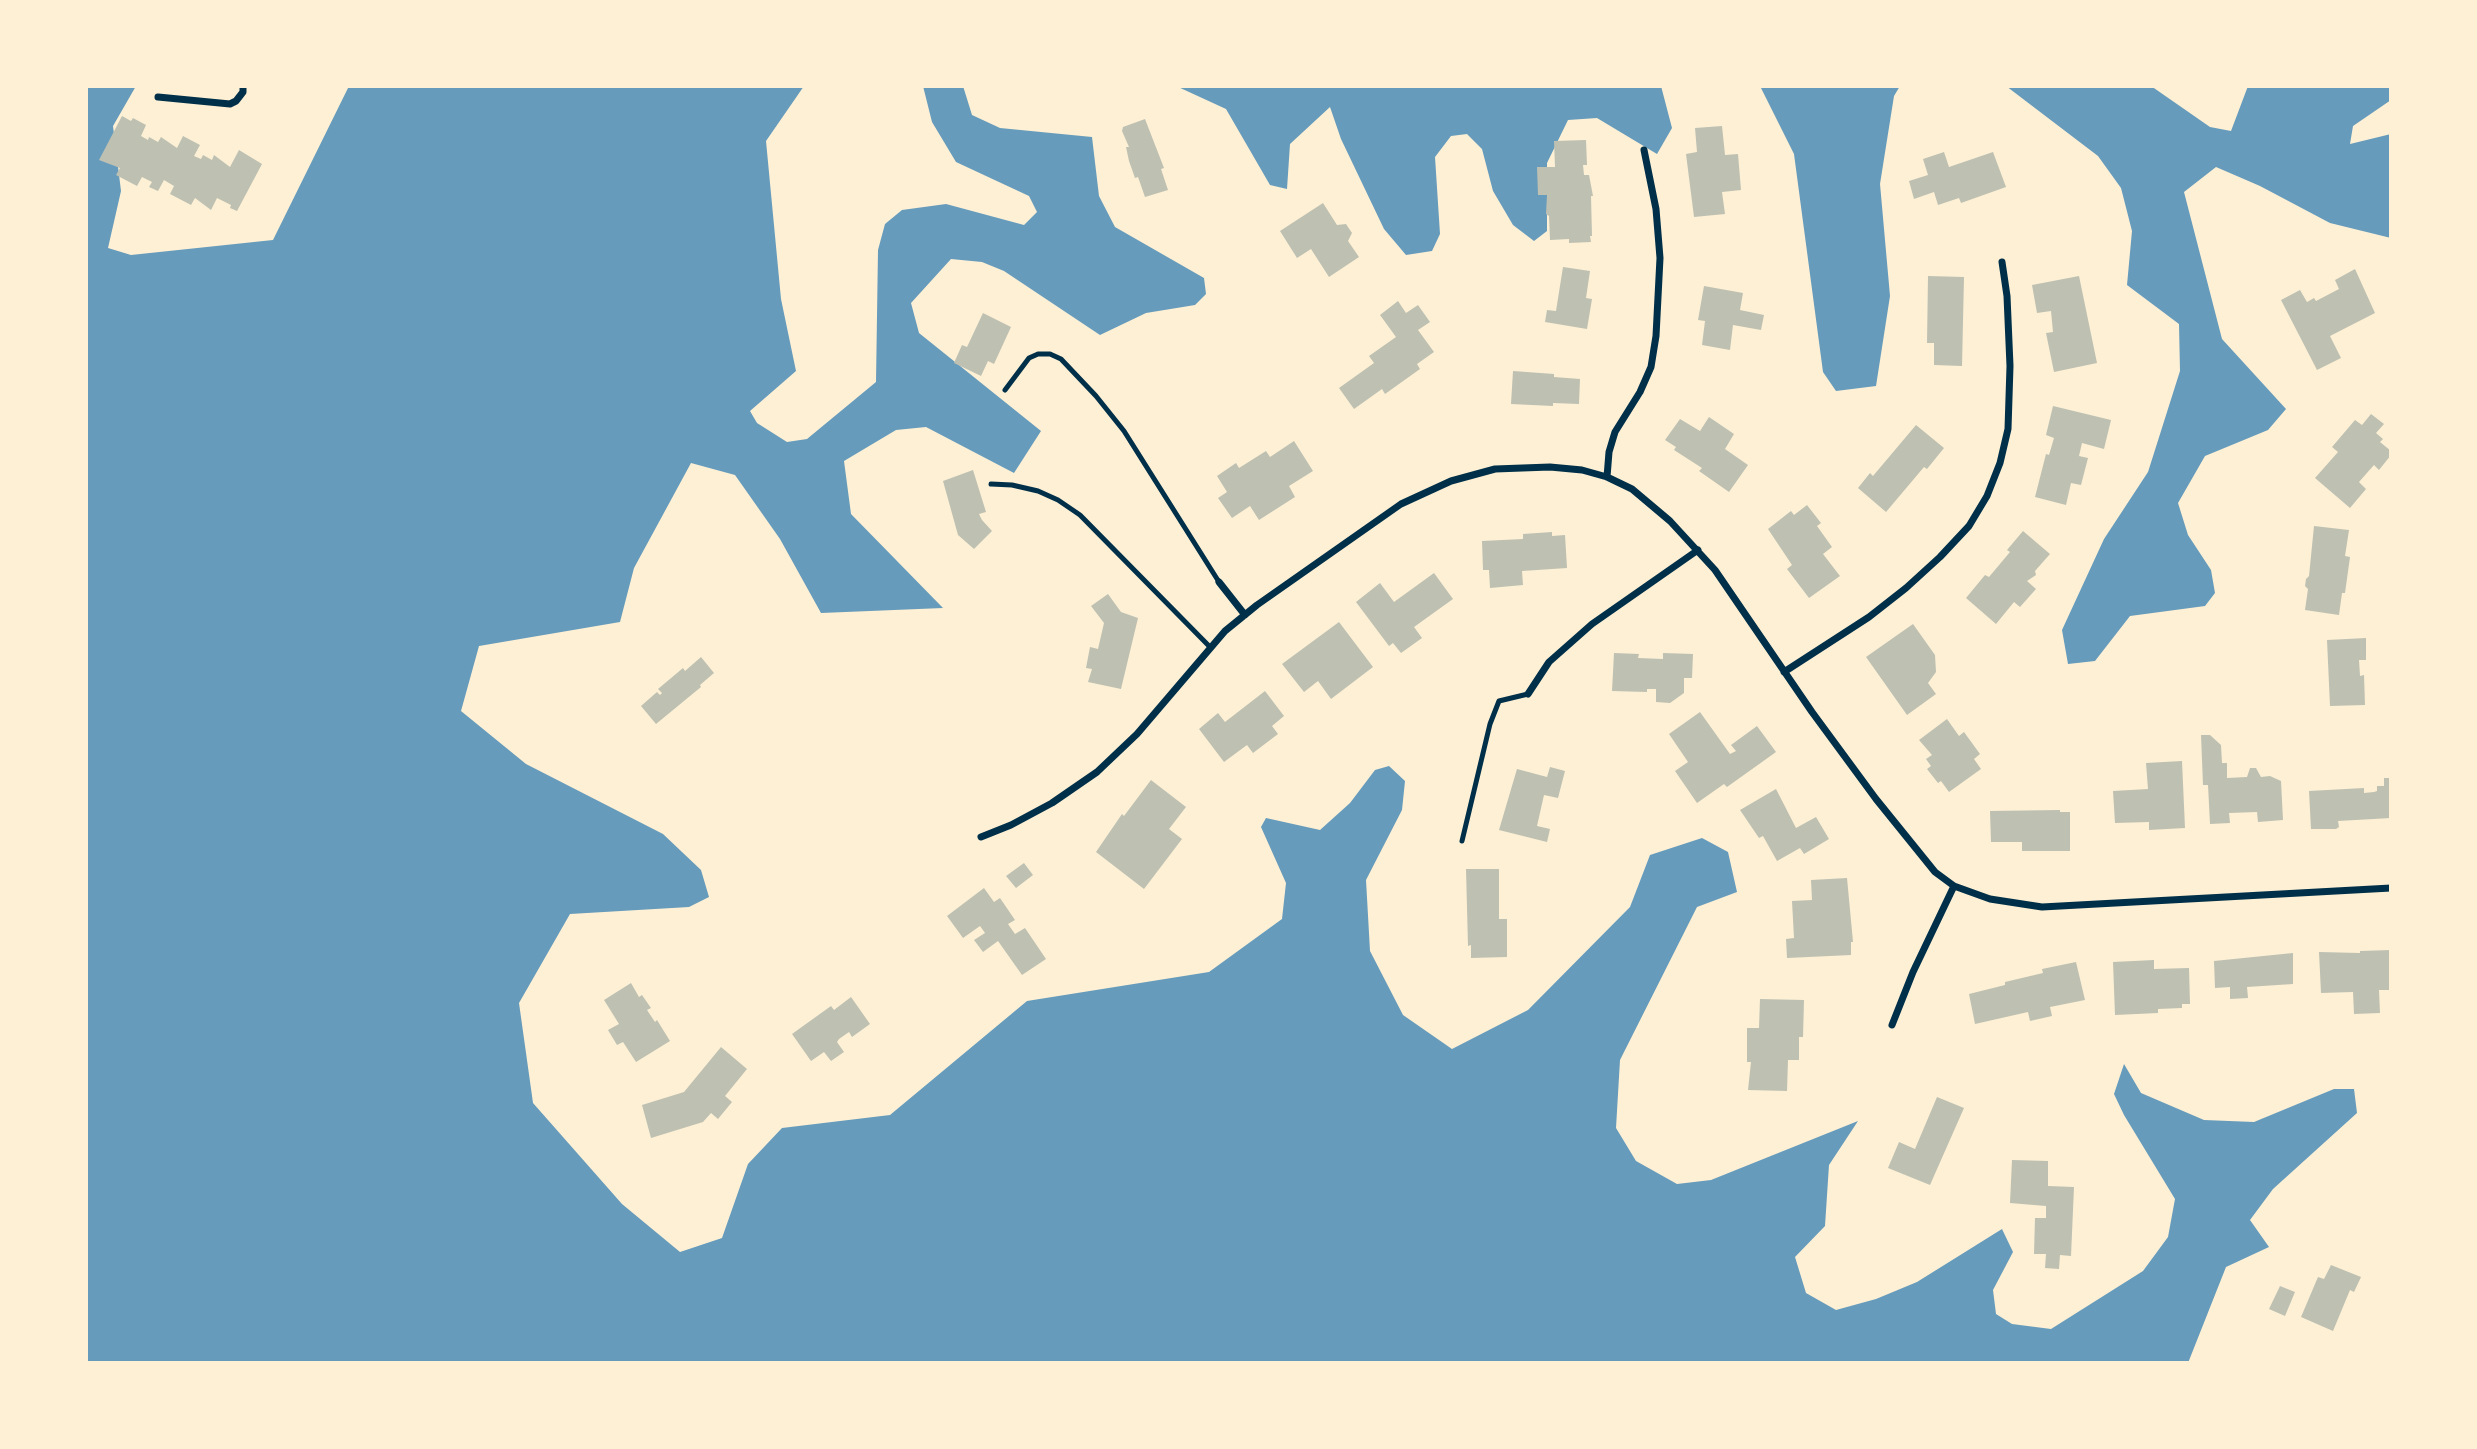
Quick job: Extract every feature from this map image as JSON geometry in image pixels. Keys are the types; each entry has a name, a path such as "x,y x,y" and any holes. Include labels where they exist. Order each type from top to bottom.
{"street":[{"path":"158,97 230,103 236,101 243,92 243,86"},
{"path":"1607,477 1609,452 1615,432 1640,392 1651,367 1656,336 1660,258 1656,209 1644,150"},
{"path":"1784,672 1869,617 1906,588 1969,526 1987,496 2000,463 2008,429 2010,352 2002,262"},
{"path":"981,836 1011,825 1052,803 1097,772 1137,734 1225,631 1401,504 1451,481 1495,469 1550,467 1582,470 1607,477 1632,489 1670,521 1698,550 1715,570 1784,672 1876,799 1935,872 1954,886 1990,899 2042,907 2391,888"},
{"path":"1528,694 1549,662 1592,624 1698,550"},
{"path":"1219,582 1245,615"},
{"path":"1892,1025 1913,972 1954,886"}],"lane":[{"path":"1005,390 1029,358 1038,354 1050,354 1061,359 1124,431 1219,582"},
{"path":"991,484 1012,485 1038,491 1058,500 1080,515 1210,647"},
{"path":"1462,841 1490,724 1499,701 1528,694"}],"water":[{"path":"86,86 136,86 113,126 121,191 108,248 131,255 273,240 349,86 804,86 766,141 781,299 796,371 750,411 757,423 787,442 807,439 876,382 878,250 885,224 902,210 946,204 1024,225 1037,212 1029,196 956,162 932,122 923,86 963,86 972,115 1000,128 1092,137 1099,196 1115,227 1204,278 1206,294 1195,305 1146,313 1100,335 1004,271 982,262 951,259 911,303 919,333 1041,431 1014,473 926,427 896,430 844,461 851,514 943,608 821,613 780,539 735,475 691,463 634,568 620,622 479,646 461,711 526,764 663,834 701,870 709,897 689,907 570,914 519,1003 533,1103 622,1204 680,1252 722,1238 748,1164 782,1128 890,1115 1027,1001 1209,972 1282,919 1286,883 1261,827 1266,818 1320,830 1350,803 1375,770 1389,766 1405,781 1402,810 1366,880 1370,951 1403,1015 1452,1049 1528,1010 1630,907 1650,855 1702,838 1728,852 1737,892 1697,907 1620,1060 1616,1128 1636,1161 1677,1184 1711,1180 1858,1121 1829,1165 1825,1226 1795,1257 1806,1293 1836,1310 1876,1299 1917,1282 2002,1229 2013,1252 1993,1290 1996,1314 2012,1324 2051,1329 2143,1271 2168,1237 2175,1199 2114,1094 2124,1064 2141,1093 2204,1120 2254,1122 2334,1089 2354,1089 2357,1113 2273,1189 2250,1220 2269,1247 2226,1267 2188,1363 86,1363"},
{"path":"1176,86 1661,86 1672,128 1657,154 1597,118 1568,120 1547,163 1547,231 1534,241 1513,225 1493,191 1482,149 1467,134 1451,136 1435,157 1440,234 1432,251 1406,255 1384,229 1341,139 1330,107 1290,144 1287,189 1270,185 1226,109"},
{"path":"1760,86 1900,86 1894,96 1880,184 1890,296 1876,386 1836,391 1823,372 1794,154"},
{"path":"2006,86 2151,86 2210,127 2231,131 2248,86 2391,86 2391,100 2353,126 2350,144 2391,134 2391,238 2330,223 2260,186 2216,167 2184,192 2222,339 2286,409 2268,430 2205,456 2178,503 2188,535 2211,570 2215,593 2205,606 2130,616 2095,661 2068,664 2062,630 2104,539 2148,472 2180,371 2179,324 2127,285 2132,231 2121,188 2098,156"}],"building":[{"path":"122,116 146,125 141,136 148,140 149,137 158,142 161,137 177,148 183,136 200,145 194,156 201,159 203,155 212,160 214,155 230,167 239,150 262,164 237,211 217,198 211,210 195,198 191,205 170,194 174,186 164,180 158,191 149,187 152,182 142,177 137,186 116,175 120,168 99,160"},
{"path":"1145,119 1164,168 1161,169 1168,190 1145,197 1129,161 1126,147 1129,147 1122,131 1123,127"},
{"path":"1722,126 1725,155 1738,154 1741,190 1722,192 1725,214 1694,217 1686,154 1697,152 1695,128"},
{"path":"1586,140 1587,165 1583,165 1584,175 1589,175 1593,196 1591,242 1550,240 1549,216 1546,214 1547,195 1538,195 1537,167 1555,167 1554,141"},
{"path":"1944,152 1949,167 1993,152 2006,187 1961,203 1959,198 1938,205 1934,192 1914,199 1909,181 1928,175 1923,159"},
{"path":"1323,203 1337,225 1346,224 1352,233 1348,241 1359,257 1329,277 1311,249 1297,258 1280,231"},
{"path":"1563,267 1590,271 1586,298 1592,299 1587,329 1545,322 1547,310 1556,311"},
{"path":"2355,269 2375,313 2330,336 2341,358 2317,370 2281,300 2300,290 2307,302 2314,298 2316,301 2339,289 2335,280"},
{"path":"1928,276 1964,277 1962,366 1934,365 1934,343 1927,343"},
{"path":"2079,276 2097,363 2054,372 2046,333 2053,332 2051,311 2037,313 2032,285"},
{"path":"1704,286 1743,293 1740,310 1764,315 1761,330 1733,325 1730,350 1702,345 1705,321 1698,320"},
{"path":"1398,301 1406,313 1418,305 1430,322 1418,330 1434,352 1417,364 1420,369 1385,394 1382,389 1354,409 1339,388 1374,363 1369,356 1396,337 1380,315"},
{"path":"983,313 1011,327 994,364 988,361 981,376 954,363 962,345 967,347"},
{"path":"1513,371 1580,379 1579,404 1511,404"},
{"path":"2053,406 2111,420 2104,449 2082,443 2079,456 2088,458 2081,485 2071,483 2066,505 2035,497 2046,454 2049,455 2054,438 2046,435"},
{"path":"2371,414 2384,424 2376,433 2383,439 2380,442 2391,451 2391,455 2379,470 2374,465 2359,482 2366,489 2350,508 2315,478 2338,452 2332,447 2355,420 2362,425"},
{"path":"1709,417 1734,434 1725,449 1748,465 1729,492 1699,471 1702,468 1674,450 1676,447 1665,440 1680,419 1700,431"},
{"path":"1916,425 1944,448 1886,512 1858,488 1870,473 1873,476"},
{"path":"1294,441 1313,471 1289,486 1295,497 1259,520 1250,506 1232,518 1218,498 1227,492 1217,476 1236,463 1239,468 1266,451 1270,457"},
{"path":"973,470 986,512 979,514 992,531 974,549 958,535 943,481"},
{"path":"1807,505 1821,523 1817,526 1832,547 1823,554 1840,576 1809,598 1787,569 1792,565 1768,529 1791,511 1794,515"},
{"path":"2314,526 2349,530 2345,556 2350,557 2339,615 2305,610 2308,589 2305,586 2309,576"},
{"path":"2023,531 2050,554 2035,571 2036,575 2027,581 2036,589 2020,607 2014,602 1996,624 1966,598 1985,575 1989,577"},
{"path":"1552,532 1552,536 1565,535 1567,568 1522,571 1523,585 1490,588 1489,570 1483,570 1482,541 1523,539 1523,534"},
{"path":"1434,573 1453,599 1414,627 1422,638 1401,653 1393,643 1389,646 1356,602 1380,583 1394,602"},
{"path":"1108,594 1121,612 1138,618 1121,689 1088,682 1092,669 1086,668 1090,647 1098,649 1104,623 1091,606"},
{"path":"1339,622 1373,667 1331,699 1318,681 1304,692 1282,664"},
{"path":"1913,624 1935,655 1936,672 1928,683 1936,694 1907,715 1866,657"},
{"path":"2366,638 2366,660 2359,660 2360,676 2364,675 2365,705 2330,706 2327,640"},
{"path":"1614,653 1663,659 1663,653 1693,654 1692,678 1684,678 1684,693 1670,703 1656,702 1656,689 1647,689 1647,692 1612,691"},
{"path":"701,657 714,673 656,724 641,706 657,692 660,695 662,693 658,689"},
{"path":"1265,691 1284,716 1272,726 1278,734 1253,753 1247,745 1224,762 1199,729 1218,713 1225,722"},
{"path":"1700,712 1730,754 1736,751 1731,745 1757,726 1776,752 1727,787 1724,784 1697,803 1675,771 1688,762 1669,734"},
{"path":"1947,719 1959,736 1964,732 1980,754 1974,759 1981,769 1949,792 1927,769 1931,766 1926,759 1932,755 1919,740"},
{"path":"2201,735 2210,735 2221,745 2222,763 2227,763 2227,778 2247,777 2250,768 2256,768 2261,777 2270,776 2281,781 2283,820 2258,822 2257,812 2229,813 2230,823 2210,824 2208,785 2203,785"},
{"path":"2182,761 2185,828 2149,830 2149,822 2115,823 2113,791 2148,789 2146,763"},
{"path":"1550,767 1565,771 1558,798 1544,795 1537,826 1550,829 1547,842 1499,830 1517,769 1547,777"},
{"path":"2384,778 2391,778 2391,818 2338,821 2339,827 2336,829 2311,829 2309,791 2364,788 2364,793 2374,792 2377,791 2377,786 2384,786"},
{"path":"1151,780 1186,807 1169,829 1182,839 1144,889 1096,852 1122,814 1124,816"},
{"path":"1776,789 1796,828 1816,817 1829,839 1804,854 1800,848 1777,861 1763,836 1759,838 1740,810"},
{"path":"1990,811 2070,812 2070,851 2022,851 2022,842 1991,842"},
{"path":"1024,863 1033,875 1016,888 1006,876"},
{"path":"1466,869 1499,869 1499,919 1507,919 1507,957 1471,958 1471,945 1468,946"},
{"path":"1847,878 1853,942 1851,955 1787,958 1786,939 1794,938 1792,901 1812,900 1811,880"},
{"path":"984,888 994,902 1000,898 1015,920 1008,924 1015,934 1025,928 1046,959 1022,975 998,941 983,952 974,940 985,933 980,926 963,938 947,916"},
{"path":"2391,950 2391,990 2379,990 2380,1013 2354,1014 2353,992 2321,993 2319,952 2360,953"},
{"path":"2293,953 2293,984 2247,987 2248,998 2230,999 2230,987 2215,988 2214,961"},
{"path":"2154,960 2154,969 2189,968 2190,1004 2182,1004 2182,1008 2158,1009 2158,1013 2115,1015 2113,962"},
{"path":"2076,962 2085,1000 2050,1007 2052,1016 2030,1021 2028,1012 1975,1024 1969,994 2043,973 2042,969"},
{"path":"631,983 639,997 642,995 651,1008 647,1010 670,1041 636,1062 623,1042 617,1045 608,1030 619,1024 604,1000"},
{"path":"851,997 870,1024 852,1037 849,1032 839,1039 837,1042 844,1052 831,1061 824,1052 811,1061 792,1034 831,1006 834,1010"},
{"path":"1760,999 1804,1000 1799,1060 1788,1060 1787,1091 1748,1090 1751,1062 1747,1062 1747,1028 1759,1028"},
{"path":"721,1047 747,1069 725,1096 732,1102 718,1119 711,1113 703,1122 651,1138 642,1105 684,1092"},
{"path":"1937,1097 1964,1108 1930,1185 1888,1168 1899,1142 1915,1149"},
{"path":"2012,1160 2048,1161 2048,1186 2074,1187 2071,1256 2060,1255 2059,1269 2045,1268 2046,1254 2034,1254 2035,1218 2046,1218 2046,1206 2010,1203"},
{"path":"2331,1265 2361,1277 2354,1292 2350,1290 2333,1331 2301,1317 2318,1277 2324,1279"},
{"path":"2280,1286 2295,1292 2285,1316 2269,1309"}]}
